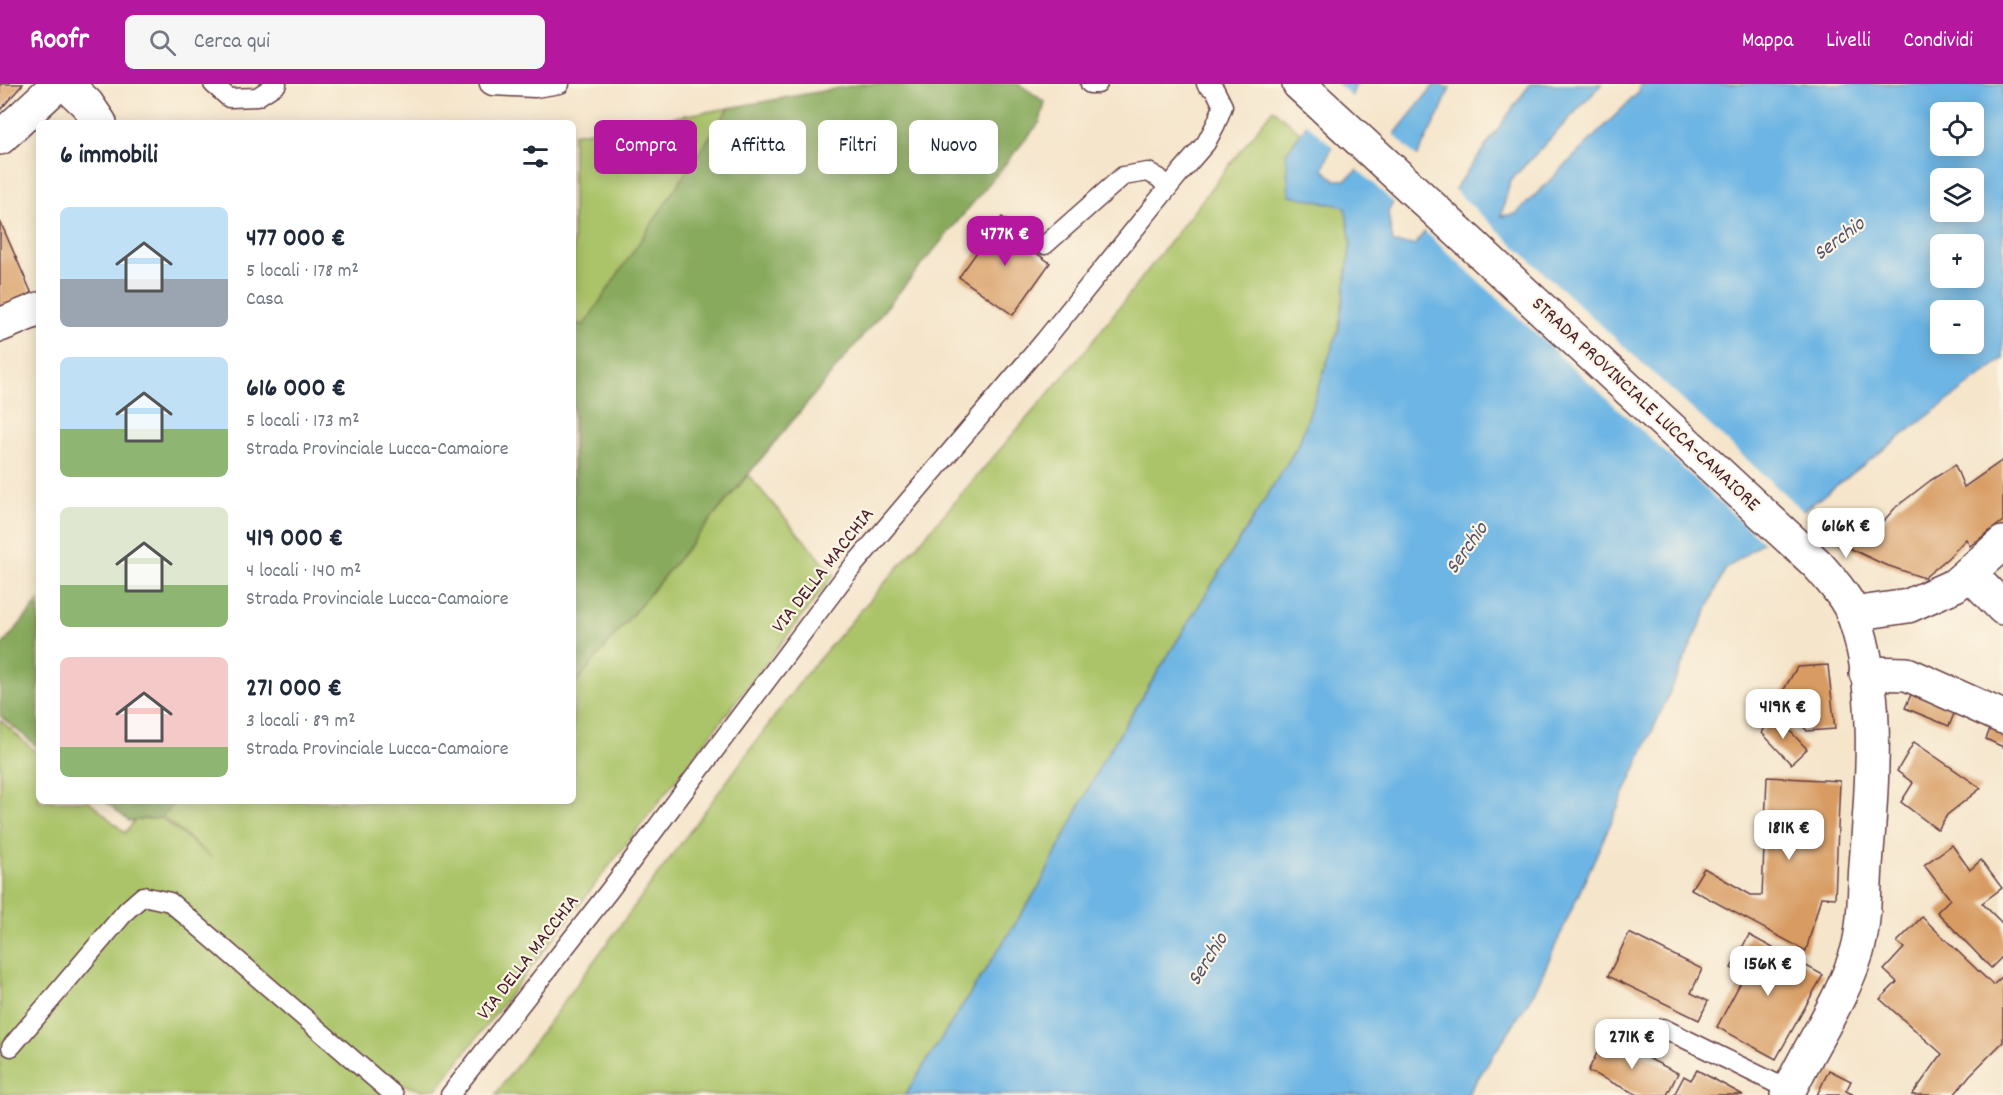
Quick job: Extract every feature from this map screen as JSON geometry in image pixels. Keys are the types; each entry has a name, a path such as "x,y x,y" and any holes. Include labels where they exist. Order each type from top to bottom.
{"main road":[{"path":"0,138 58,84"},
{"path":"66,84 87,104 98,120"},
{"name":"STRADA PROVINCIALE LUCCA-CAMAIORE","path":"1299,84 1794,543 1832,581 1853,614 1866,673 1873,728 1863,912 1858,949 1845,984 1788,1093"},
{"path":"0,325 36,310"},
{"path":"1853,614 1908,606 1955,585 2003,543"},
{"path":"1969,573 2003,608"},
{"path":"1866,673 1907,674 2003,717"}],"lane":[{"path":"213,84 229,98 256,97 277,84"},
{"path":"489,84 535,88 560,84"},
{"path":"1090,84 1098,84"},
{"name":"VIA DELLA MACCHIA","path":"450,1095 609,891 849,571 1045,340 1206,143 1223,106 1215,90 1206,84"},
{"path":"1045,245 1123,176 1148,172 1159,178 1168,188"},
{"path":"11,1047 127,910 143,896 170,902 394,1095"},
{"path":"1664,1028 1788,1093"}],"green space":[{"path":"861,84 1019,84 1045,102 1040,122 998,173 998,120 909,120 909,174 997,174 576,682 576,324 584,325 685,174 697,174 697,156 709,138 709,174 806,174 806,120 721,120 729,108"},
{"path":"729,108 721,120 709,120 709,138 697,156 697,120 657,120"},
{"path":"1273,109 1301,133 1286,153 1345,207 1351,243 1339,328 1299,444 1102,762 1040,885 905,1095 495,1095 806,674 1085,351"},
{"path":"594,130 594,174 685,174 584,326 576,324 576,134"},
{"path":"748,475 834,575 437,1089 421,1090 403,1085 396,1095 0,1095 0,720 36,752 36,804 92,804 125,833 135,820 161,818 212,858 148,804 576,804 576,682"},
{"path":"36,605 36,746 0,716 0,648"},
{"path":"109,804 173,804 161,818 129,821"}],"water":[{"name":"Serchio","path":"1337,84 1356,84 1323,169 1335,180 1345,180 1377,156 1435,84 1450,88 1388,212 1393,243 1415,245 1530,84 1602,84 1510,181 1501,216 1516,214 1639,92 1640,84 2003,84 2003,359 1725,570 1534,993 1467,1095 905,1095 1040,885 1102,762 1299,444 1339,328 1351,243 1345,207 1289,195 1286,153"}],"pier":[{"path":"1333,84 1338,84 1353,98 1334,148 1305,122"},
{"path":"1392,133 1419,159 1395,204 1356,168 1375,154"},
{"path":"1452,188 1805,513 1764,543 1422,229"}],"building":[{"path":"0,84 23,84 0,110"},
{"path":"1002,217 1031,237 1025,245 1050,263 1013,315 959,277"},
{"path":"0,221 32,294 0,308"},
{"path":"2003,460 2003,521 1970,546 1966,539 1924,578 1883,564 1824,536 1848,515 1870,536 1896,507 1955,465 1964,487"},
{"path":"1828,665 1835,729 1807,731 1779,698 1797,667"},
{"path":"1913,690 1956,709 1949,726 1905,708"},
{"path":"1773,713 1807,749 1791,764 1762,733"},
{"path":"1991,726 2003,732 2003,747 1986,739"},
{"path":"1914,742 1981,788 1947,815 1938,830 1901,802 1913,783 1897,771"},
{"path":"1767,777 1840,781 1835,898 1821,897 1806,951 1691,889 1704,868 1751,895 1762,895"},
{"path":"1952,845 1970,870 1981,860 2002,888 1982,903 2003,924 2003,956 1991,968 1937,912 1950,899 1924,865"},
{"path":"1922,917 1993,985 2003,976 2003,1042 1970,1075 1954,1095 1912,1095 1942,1054 1880,999 1897,982 1884,970 1904,948 1897,942"},
{"path":"1629,933 1702,969 1691,993 1708,1001 1699,1020 1608,976"},
{"path":"1749,935 1823,975 1776,1059 1717,1027 1744,976 1731,968"},
{"path":"1605,1037 1678,1073 1667,1095 1638,1095 1588,1071"},
{"path":"1697,1070 1743,1095 1674,1095 1684,1076 1691,1080"},
{"path":"1829,1070 1851,1081 1846,1091 1854,1095 1817,1095"}]}
